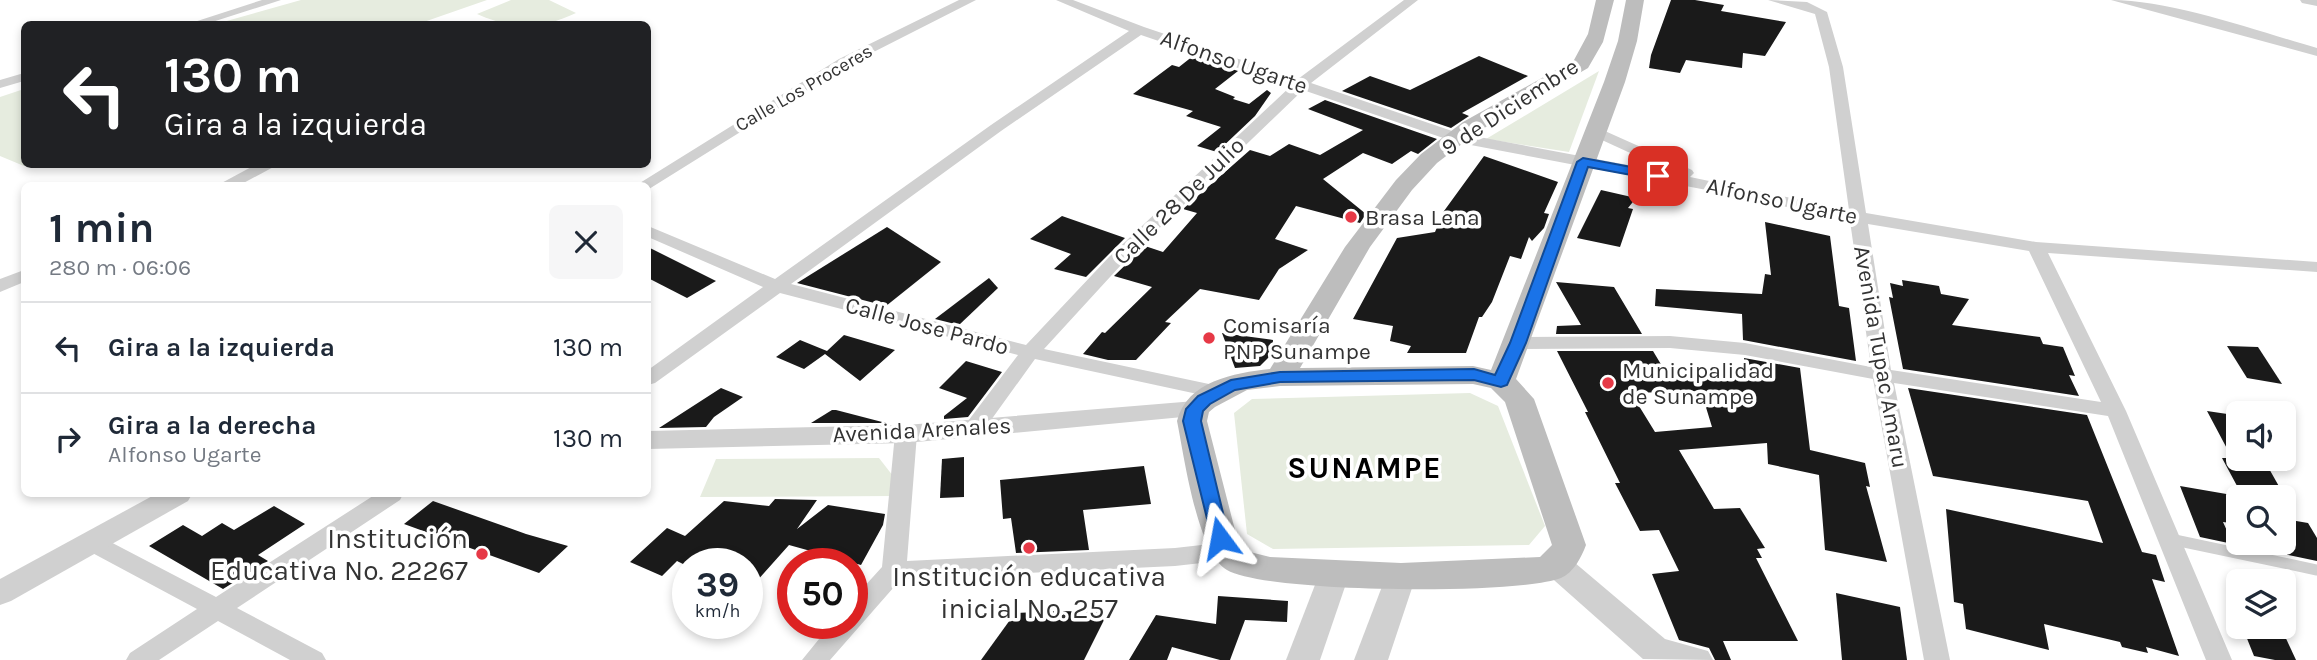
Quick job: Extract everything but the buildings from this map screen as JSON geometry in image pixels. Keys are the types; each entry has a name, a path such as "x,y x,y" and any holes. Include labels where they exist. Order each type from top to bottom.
{"main road":[{"name":"9 de Diciembre","path":"1280,377 1360,242 1414,175 1455,137 1581,64 1587,57 1605,0"},
{"path":"1501,381 1518,343 1595,132 1626,40 1635,0"},
{"path":"1474,374 1501,381 1519,399 1569,545 1565,558 1557,565 1542,571 1525,573 1401,576 1270,570 1238,561 1220,538 1192,421 1206,400 1246,381 1280,377 1474,374"}],"street":[{"path":"204,21 275,0"},
{"name":"Calle Los Proceres","path":"649,182 804,86 913,25 970,0"},
{"name":"Alfonso Ugarte","path":"1062,0 1139,30 1455,137 1733,190 1857,217 2036,247 2317,267"},
{"name":"Calle 28 De Julio","path":"973,429 1030,352 1115,261 1301,84 1412,0"},
{"name":"Avenida Tupac Amaru","path":"1774,0 1807,6 1821,12 1836,67 1882,375 1937,660"},
{"path":"2117,0 2214,23 2317,52"},
{"path":"2306,0 2317,2"},
{"path":"651,377 996,128 1139,30"},
{"path":"0,84 21,77"},
{"path":"1595,132 1733,190"},
{"path":"233,182 262,168"},
{"name":"Calle Jose Pardo","path":"651,232 776,286 1206,400"},
{"path":"2036,247 2116,411 2219,660"},
{"path":"0,286 21,276"},
{"path":"1518,343 1670,342 1745,349 1882,375 2116,411"},
{"name":"Avenida Arenales","path":"651,440 905,435 1206,400"},
{"path":"868,599 894,570 905,435"},
{"path":"0,593 173,497"},
{"path":"139,660 388,497"},
{"path":"93,543 313,660"},
{"path":"894,570 1175,557 1228,551"},
{"path":"1557,565 1654,655 1696,660"},
{"path":"1303,660 1335,572"},
{"path":"1371,660 1401,576"},
{"path":"815,660 833,639"}],"lane":[{"path":"2170,539 2317,570"}],"shaded area":[{"path":"301,0 487,0 427,21 227,21"},
{"path":"511,0 549,0 576,13 554,21 498,21 477,14"},
{"path":"1599,71 1569,152 1486,139"},
{"path":"21,90 21,165 0,156 0,97"},
{"path":"1470,393 1498,406 1545,526 1529,545 1273,549 1247,534 1234,413 1252,399"},
{"path":"879,458 893,476 897,496 700,497 716,459"}],"place":[{"name":"Brasa Lena","path":"1351,217"},
{"name":"Comisaría PNP Sunampe","path":"1209,338"},
{"name":"Municipalidad de Sunampe","path":"1608,383"},
{"name":"Institución educativa inicial No. 257","path":"1029,548"},
{"name":"Institución Educativa No. 22267","path":"482,554"}],"district":[{"name":"SUNAMPE","path":"1365,468"}],"route":[{"path":"1220,538 1192,421 1195,409 1204,400 1231,385 1280,377 1474,374 1501,381 1518,343 1583,162 1658,176"}]}
